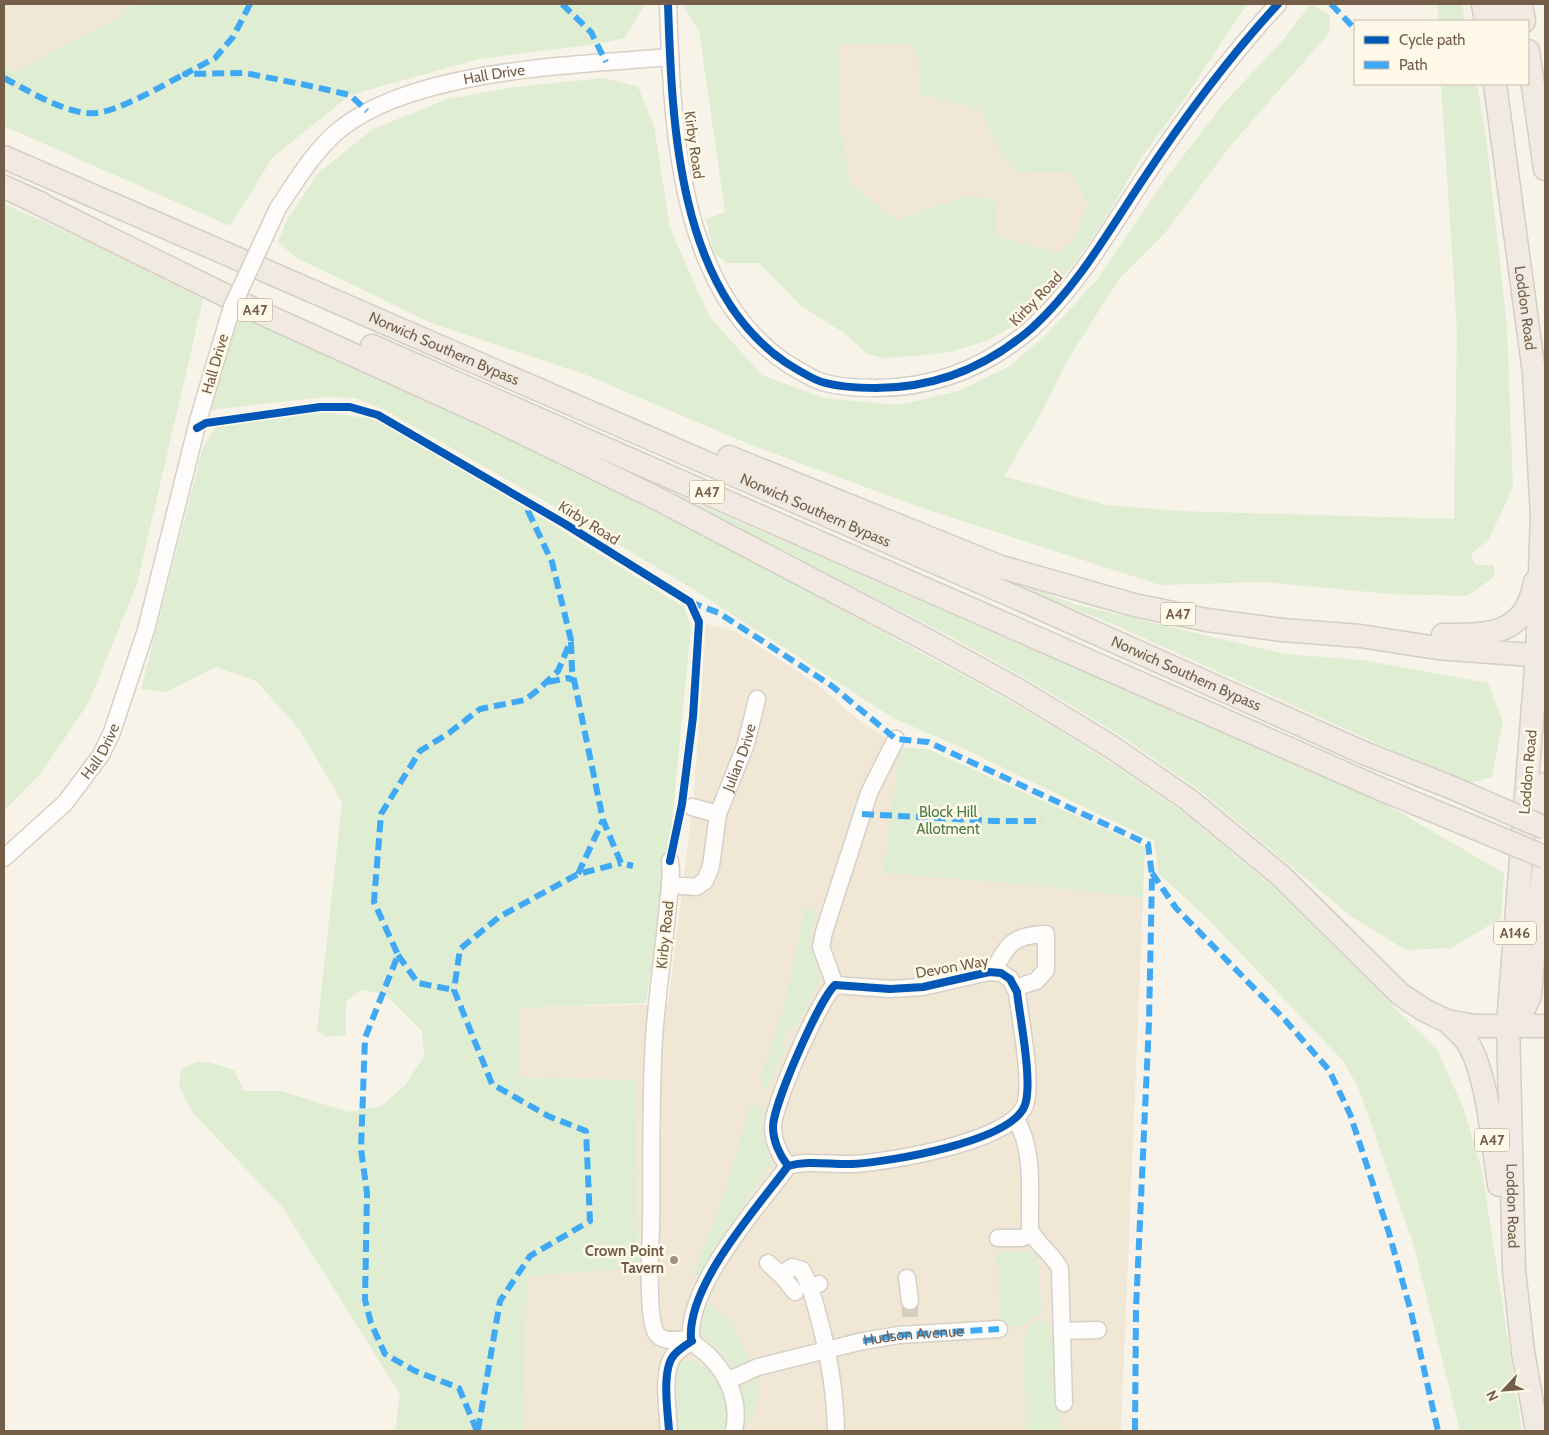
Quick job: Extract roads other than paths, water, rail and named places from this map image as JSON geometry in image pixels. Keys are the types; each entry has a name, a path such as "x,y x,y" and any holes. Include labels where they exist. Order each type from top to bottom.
{"highway":[{"path":"1521,4 1524,20"},
{"path":"1487,8 1501,20"},
{"path":"1529,58 1545,169"},
{"name":"Loddon Road","path":"1495,85 1534,373 1542,516 1541,656 1521,841 1508,1024 1514,1270 1523,1352 1537,1431"},
{"name":"A146","path":"1505,85 1505,147"},
{"name":"Norwich Southern Bypass","path":"4,156 1033,605 1364,753 1448,786 1545,828"},
{"name":"Norwich Southern Bypass","path":"4,187 656,470 1383,790 1545,857"},
{"name":"A47","path":"28,198 261,313 486,415 656,498 927,640 1018,690 1110,746 1190,800 1281,876 1400,994 1424,1010 1447,1021 1475,1026 1508,1024 1545,1026"},
{"name":"A47","path":"414,336 775,475 1001,567 1134,605 1207,620 1283,630 1360,636 1437,648 1541,656"},
{"name":"A47","path":"1360,636 1480,635 1504,629 1516,621 1527,607 1535,584 1542,516"},
{"path":"1521,841 1543,798 1545,784"},
{"name":"A47","path":"1508,1024 1522,1013 1530,996 1536,923 1545,857"},
{"name":"A47","path":"1447,1021 1468,1043 1477,1066 1489,1116 1514,1270"}],"street":[{"name":"Kirby Road","path":"668,4 670,57 683,176 704,256 729,305 746,330 768,350 794,368 822,382 862,388 894,388 930,384 962,372 996,354 1032,327 1083,269 1196,104 1278,4"},
{"name":"Hall Drive","path":"4,858 65,803 101,755 112,732 146,630 198,421 232,307 278,208 305,167 338,131 376,108 432,87 499,74 670,57"},
{"name":"Julian Drive","path":"670,885 696,887 705,881 711,866 718,814 746,744 757,699"},
{"path":"788,1166 776,1144 773,1127 802,1044 827,993 835,985 821,947 824,932 869,793 896,739"},
{"path":"692,807 718,814"},
{"name":"Kirby Road","path":"670,861 670,885 654,1037 650,1125 650,1269 653,1323 657,1334 664,1339 692,1340"},
{"path":"734,1431 736,1410 729,1380 712,1358 692,1340 691,1325 708,1278 719,1258 788,1166 799,1163 852,1164 931,1151 964,1143 995,1131 1016,1119 1025,1106 1027,1084 1015,988 1036,981 1046,970 1046,934 1027,934 1016,938 1005,949 993,972"},
{"name":"Devon Way","path":"835,985 890,989 923,987 993,972 1001,973 1010,980 1015,988"},
{"path":"1016,1119 1024,1133 1029,1152 1032,1234 1057,1261 1060,1269 1064,1403"},
{"path":"998,1238 1021,1238 1032,1234"},
{"path":"768,1263 781,1275 792,1266 802,1270 828,1349 833,1376 836,1431"},
{"path":"907,1278 910,1301"},
{"name":"Hudson Avenue","path":"729,1380 758,1367 911,1330 936,1339 964,1337 999,1329"},
{"path":"1062,1331 1098,1330"},
{"path":"669,1431 666,1391 668,1364 674,1354 692,1340"}],"tunnel":[{"path":"910,1301 910,1326"}],"place":[{"name":"Crown Point Tavern","path":"674,1260"}],"park label":[{"name":"Block Hill Allotment","path":"948,820"}]}
